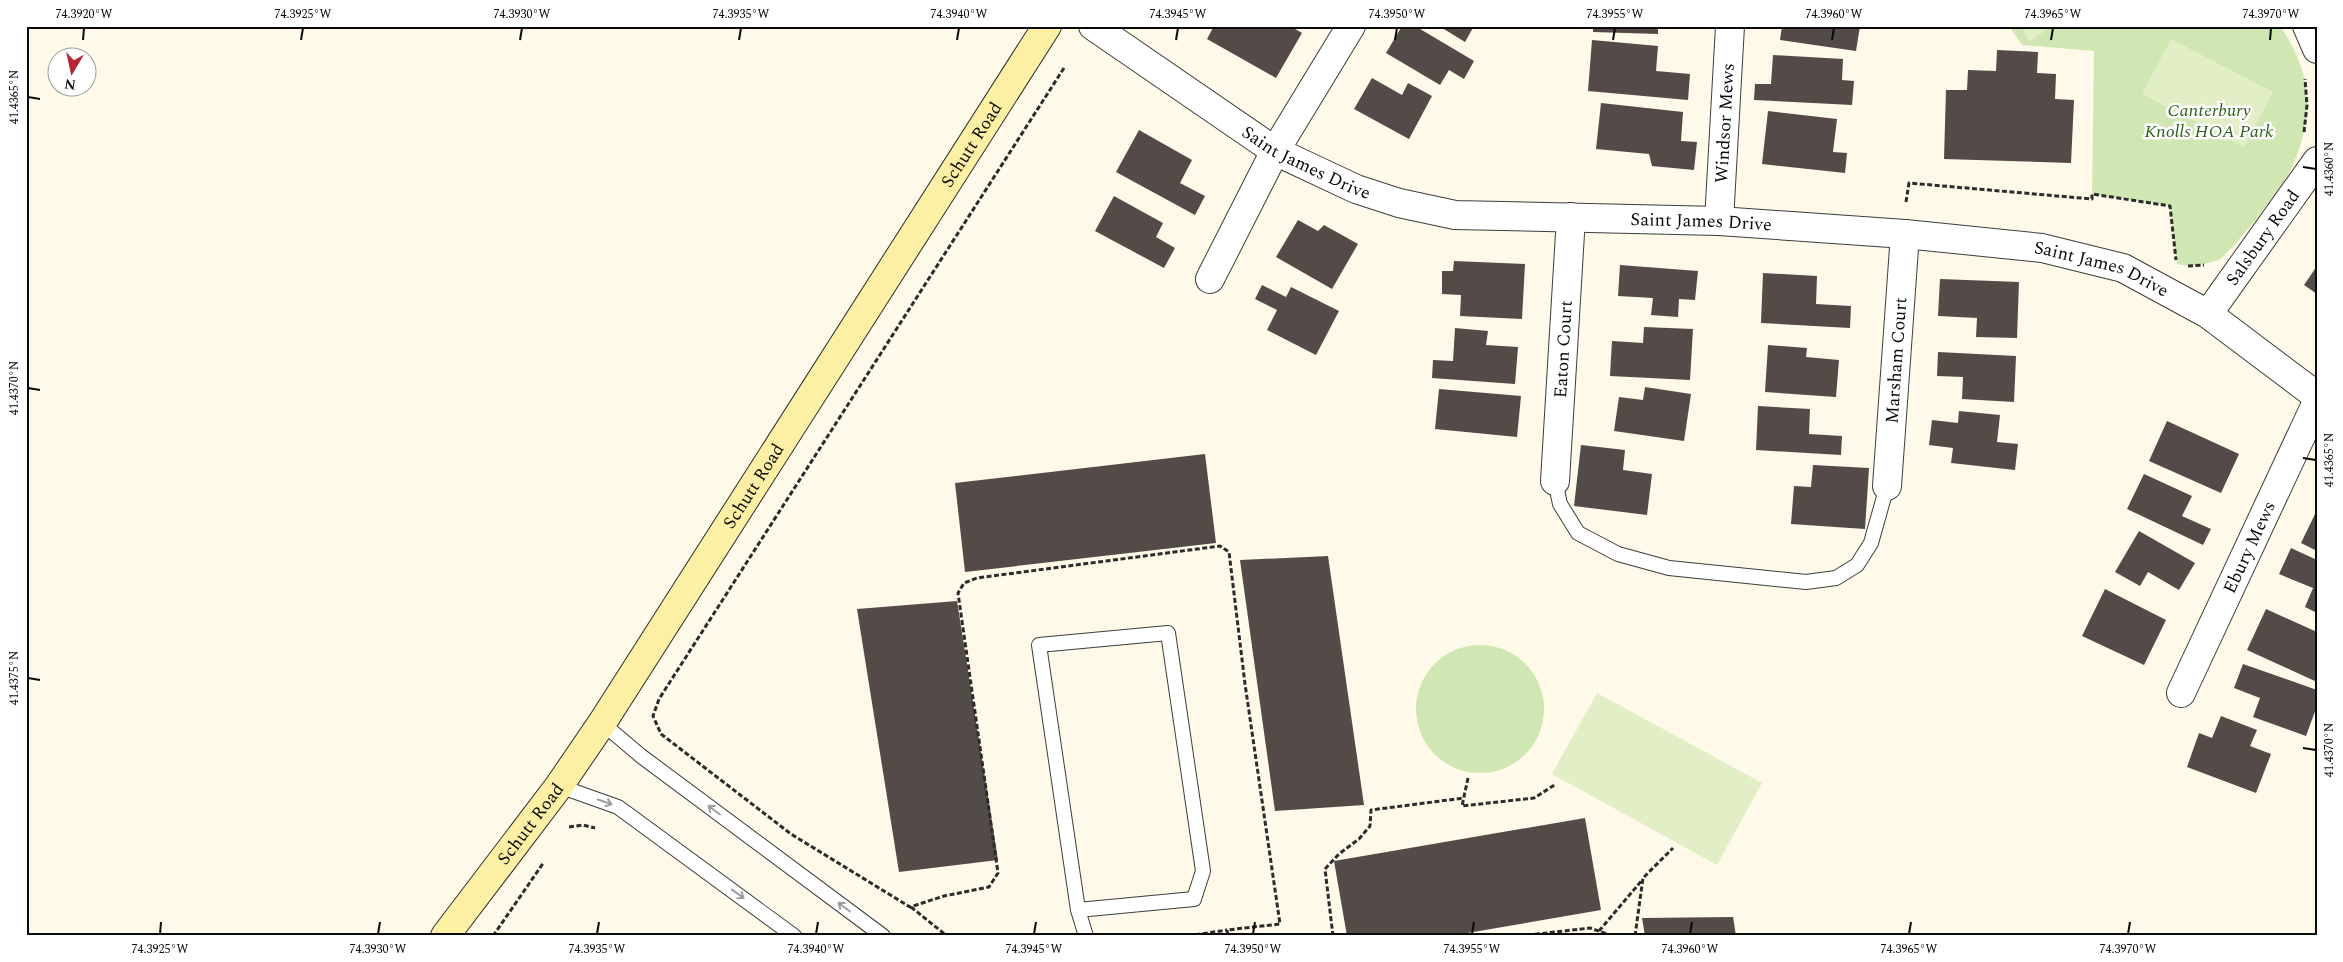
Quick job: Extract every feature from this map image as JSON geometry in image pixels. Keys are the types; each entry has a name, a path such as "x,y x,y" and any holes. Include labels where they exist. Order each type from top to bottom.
{"street":[{"name":"Schutt Road","path":"445,936 559,786 602,723 1047,26"},
{"name":"Saint James Drive","path":"1093,26 1275,151 1356,189 1400,203 1455,215 1720,221 1905,234 2042,248 2123,268 2208,314 2317,396"},
{"path":"1210,279 1275,151 1351,26"},
{"name":"Windsor Mews","path":"1720,221 1730,26"},
{"name":"Salsbury Road","path":"2208,314 2310,150"},
{"name":"Eaton Court","path":"1554,481 1571,217"},
{"name":"Marsham Court","path":"1886,486 1905,234"},
{"name":"Ebury Mews","path":"2181,693 2317,402"}],"lane":[{"path":"1554,481 1560,504 1578,533 1618,554 1669,568 1806,582 1836,578 1857,565 1872,543 1886,486"},
{"path":"1078,910 1194,899 1203,872 1168,633 1039,645 1078,910 1086,936"},
{"path":"602,723 641,756 883,936"},
{"path":"559,786 618,807 794,936"}],"path":[{"path":"948,936 910,906 791,834 661,734 653,716 659,699 1064,68"},
{"path":"2304,73 2310,150"},
{"path":"1905,206 1909,183 2092,199 2092,194 2170,206 2177,264"},
{"path":"2184,266 2191,267 2212,262"},
{"path":"910,906 990,886 998,873 958,593 964,583 978,578 1220,546 1229,552 1245,684 1280,924 1188,936"},
{"path":"1468,778 1462,806 1534,798 1556,784"},
{"path":"1333,936 1325,869 1339,854 1359,839 1370,826 1371,810 1464,798"},
{"path":"563,834 568,827 583,825 597,828"},
{"path":"1599,931 1643,878 1673,848"},
{"path":"493,936 548,857"},
{"path":"1635,936 1643,878"},
{"path":"1520,936 1590,928 1613,936"},
{"path":"1226,930 1228,936"}],"green space":[{"name":"Canterbury Knolls HOA Park","path":"2009,26 2280,26 2300,64 2307,95 2307,113 2300,147 2286,179 2256,219 2218,260 2203,264 2177,264 2170,206 2092,194 2094,51 2022,45"},
{"path":"2020,26 2052,26 2030,41"},
{"path":"2171,39 2273,92 2244,147 2142,94"},
{"path":"1480,645 1493,646 1505,650 1525,664 1539,684 1543,696 1543,722 1539,734 1525,754 1505,768 1493,772 1480,773 1467,772 1455,768 1435,754 1421,734 1417,722 1416,709 1417,696 1421,684 1435,664 1455,650 1467,646"},
{"path":"1597,693 1762,783 1717,865 1552,774"}],"building":[{"path":"1214,26 1290,26 1302,33 1276,78 1207,39"},
{"path":"1402,26 1415,26 1474,61 1464,79 1449,70 1440,85 1386,53"},
{"path":"1439,26 1474,26 1465,42"},
{"path":"1593,26 1658,26 1658,34 1593,32"},
{"path":"1782,26 1860,26 1856,51 1780,40"},
{"path":"1592,40 1658,46 1656,71 1690,74 1688,100 1588,91"},
{"path":"1997,50 2038,52 2037,73 2056,74 2055,99 2074,100 2071,163 1944,159 1946,90 1967,90 1968,70 1996,71"},
{"path":"1773,55 1843,59 1842,80 1854,81 1852,105 1754,100 1755,84 1771,84"},
{"path":"1372,78 1402,95 1408,83 1432,96 1409,139 1354,109"},
{"path":"1601,103 1683,112 1681,141 1697,142 1694,170 1652,166 1649,154 1596,149"},
{"path":"1768,111 1837,119 1833,152 1847,153 1845,173 1762,164"},
{"path":"1139,130 1192,160 1180,183 1205,196 1195,215 1116,172"},
{"path":"1114,196 1163,223 1156,237 1175,248 1164,268 1095,231"},
{"path":"1298,220 1318,231 1324,225 1358,244 1332,289 1276,257"},
{"path":"1454,261 1525,264 1522,319 1460,316 1461,295 1442,294 1442,271 1453,271"},
{"path":"1620,265 1698,271 1695,300 1679,299 1678,317 1651,315 1653,298 1618,296"},
{"path":"2317,266 2317,294 2304,285"},
{"path":"1763,273 1817,276 1816,304 1851,306 1850,328 1761,323"},
{"path":"1940,279 2019,282 2017,338 1976,337 1977,318 1938,316"},
{"path":"1262,285 1286,297 1291,287 1339,311 1316,355 1267,330 1277,310 1255,299"},
{"path":"1644,327 1693,329 1690,380 1610,376 1612,341 1643,343"},
{"path":"1455,328 1488,331 1486,345 1518,347 1515,384 1432,378 1433,360 1453,361"},
{"path":"1768,345 1807,348 1806,357 1839,360 1836,397 1765,392"},
{"path":"1938,352 2016,356 2014,402 1962,399 1963,377 1937,376"},
{"path":"1645,387 1691,394 1684,441 1614,431 1619,397 1643,400"},
{"path":"1439,389 1521,396 1517,437 1435,429"},
{"path":"1758,406 1810,409 1809,434 1842,436 1841,455 1756,450"},
{"path":"1959,411 2000,415 1997,442 2018,444 2015,470 1951,463 1953,448 1929,445 1932,420 1958,423"},
{"path":"2167,421 2239,454 2221,493 2149,461"},
{"path":"1581,445 1625,450 1623,470 1652,474 1647,515 1574,506"},
{"path":"1205,454 1216,543 965,572 955,483"},
{"path":"1813,465 1869,468 1865,529 1791,524 1794,486 1811,487"},
{"path":"2144,474 2192,496 2182,516 2211,529 2203,545 2127,509"},
{"path":"2317,510 2317,551 2301,543"},
{"path":"2139,531 2195,563 2179,590 2148,572 2140,586 2115,572"},
{"path":"2291,548 2317,560 2317,613 2305,607 2313,588 2279,574"},
{"path":"1328,556 1364,805 1275,811 1240,560"},
{"path":"2105,589 2166,620 2144,665 2082,636"},
{"path":"957,601 998,860 899,872 857,609"},
{"path":"2266,609 2317,632 2317,682 2247,650"},
{"path":"2243,664 2317,690 2317,706 2306,736 2253,717 2260,698 2234,688"},
{"path":"2221,716 2257,730 2250,746 2271,754 2256,793 2187,767 2199,733 2212,738"},
{"path":"1585,818 1601,910 1450,936 1347,936 1334,861"},
{"path":"1733,917 1736,936 1645,936 1642,918"}]}
